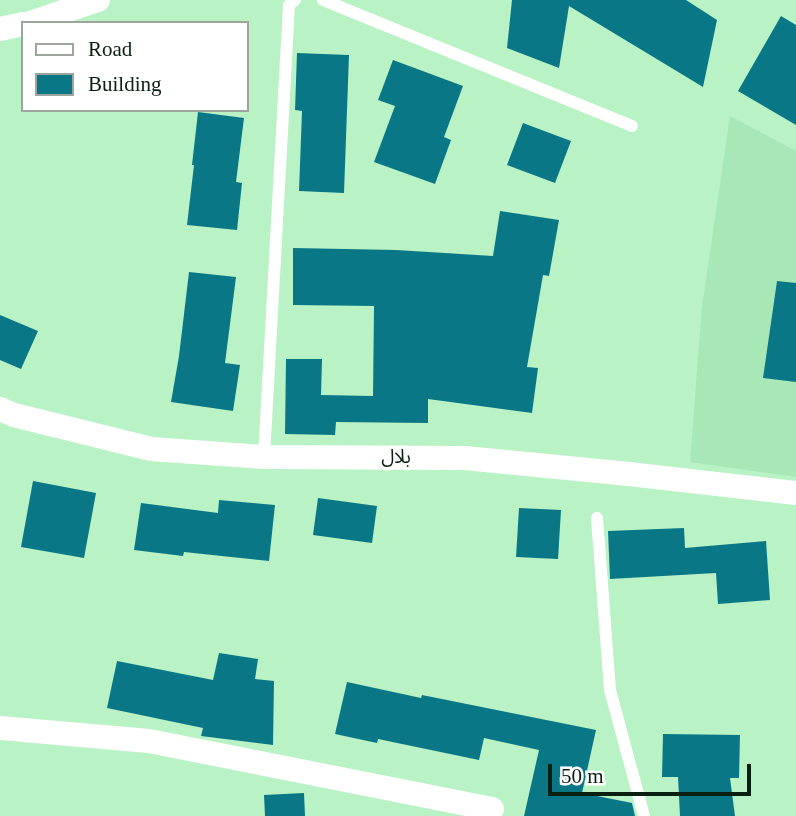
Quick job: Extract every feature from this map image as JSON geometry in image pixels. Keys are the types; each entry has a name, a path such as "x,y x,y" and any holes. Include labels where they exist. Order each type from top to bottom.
{"street":[{"path":"36,21 98,0"},
{"path":"0,29 21,24"},
{"name":"بلال","path":"0,409 14,415 152,449 264,457 465,458 796,494"},
{"path":"0,728 149,741 492,809"}],"lane":[{"path":"264,457 289,5 295,0"},
{"path":"323,0 632,126"},
{"path":"597,518 610,690 644,816"}],"shaded area":[{"path":"730,116 796,151 796,477 690,462 702,306"}],"building":[{"path":"512,0 686,0 717,20 703,87 569,6 559,68 507,48"},
{"path":"781,16 796,25 796,125 738,91"},
{"path":"297,53 349,55 344,193 299,191 302,111 295,110"},
{"path":"393,60 463,86 444,137 451,140 435,184 374,162 395,106 378,100"},
{"path":"198,112 244,118 236,182 242,183 237,230 187,225"},
{"path":"523,123 571,141 555,183 507,165"},
{"path":"500,211 559,220 549,276 543,275 527,367 538,368 532,413 428,399 428,423 336,422 335,435 285,434 286,359 322,359 321,395 373,396 374,306 293,305 293,248 396,250 493,256"},
{"path":"189,272 236,277 225,363 240,365 233,411 171,402"},
{"path":"777,281 796,283 796,382 763,378"},
{"path":"0,315 38,331 21,369 0,360"},
{"path":"33,481 96,493 84,558 21,547"},
{"path":"318,498 377,506 372,543 313,535"},
{"path":"219,500 275,505 269,561 134,550 141,503 218,513"},
{"path":"519,508 561,510 558,559 516,557"},
{"path":"684,528 685,548 766,541 770,600 718,604 716,573 610,579 608,531"},
{"path":"219,653 258,659 255,679 274,681 273,745 201,736 203,728 107,708 117,661 213,680"},
{"path":"347,682 596,730 582,793 632,803 635,816 524,816 539,750 484,738 479,760 378,739 377,743 335,734"},
{"path":"663,734 740,735 739,778 730,778 735,816 680,816 678,777 662,777"},
{"path":"304,793 305,816 265,816 264,795"}]}
